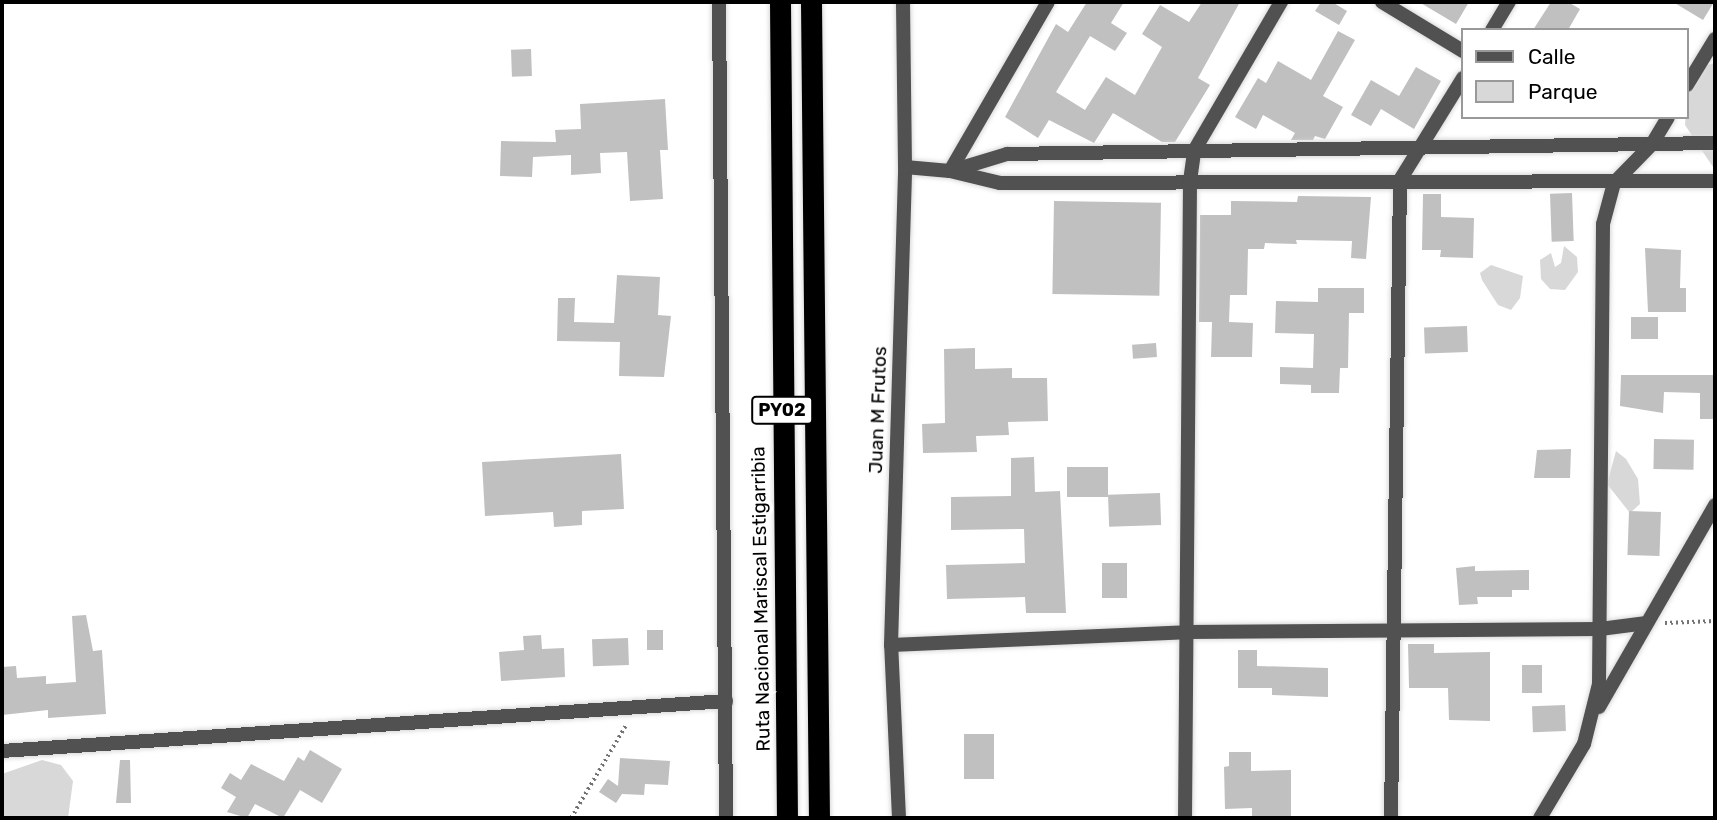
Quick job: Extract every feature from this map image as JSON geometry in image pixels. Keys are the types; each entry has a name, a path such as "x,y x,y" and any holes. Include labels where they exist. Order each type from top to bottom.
{"highway":[{"name":"Ruta Nacional Mariscal Estigarribia","path":"780,2 788,818"},
{"name":"PY02","path":"811,2 819,818"}],"street":[{"path":"719,2 726,818"},
{"name":"Juan M Frutos","path":"899,818 891,645 905,167 903,2"},
{"path":"950,171 1048,2"},
{"path":"1185,818 1190,181 1194,151 1281,2"},
{"path":"1382,2 1462,50"},
{"path":"1493,28 1509,2"},
{"path":"1689,82 1715,39"},
{"path":"1391,818 1400,180 1462,80"},
{"path":"1594,715 1600,629 1603,224 1614,183 1652,144 1667,119"},
{"path":"950,171 1007,154 1715,143"},
{"path":"905,167 950,171 1000,183 1715,181"},
{"path":"1540,818 1584,744 1594,715 1715,505"},
{"path":"891,645 1186,632 1600,629 1647,623"},
{"path":"2,751 726,701"}],"path":[{"path":"1647,623 1715,621"},
{"path":"571,818 636,708"}],"green space":[{"path":"1715,63 1715,170 1685,125 1685,119 1689,119 1689,92 1704,66"},
{"path":"1564,246 1577,257 1578,272 1565,290 1550,289 1541,279 1540,260 1551,253 1555,267 1561,263"},
{"path":"1491,265 1523,276 1520,298 1511,310 1498,305 1482,280 1480,273"},
{"path":"1616,451 1626,459 1638,479 1640,504 1630,513 1607,484"},
{"path":"42,760 61,765 73,781 68,818 2,818 2,774"}],"building":[{"path":"1087,2 1124,2 1111,23 1127,33 1115,51 1090,36 1056,92 1085,110 1106,77 1135,95 1162,47 1142,34 1160,5 1189,22 1202,2 1240,2 1198,78 1210,85 1175,142 1162,142 1113,113 1094,143 1049,120 1038,138 1005,117 1056,24 1068,32"},
{"path":"1321,2 1332,2 1347,11 1339,25 1315,11"},
{"path":"1419,2 1469,2 1456,24"},
{"path":"1551,2 1568,2 1580,9 1569,28 1534,28"},
{"path":"1673,2 1714,2 1703,20"},
{"path":"1338,31 1355,40 1323,96 1343,107 1325,139 1315,136 1313,140 1291,140 1295,133 1263,115 1256,129 1235,117 1258,78 1266,83 1278,61 1311,80"},
{"path":"531,49 532,76 512,77 511,50"},
{"path":"1416,67 1441,81 1414,129 1381,109 1371,126 1351,115 1371,80 1399,96"},
{"path":"665,99 668,150 660,150 663,199 630,201 627,152 600,153 601,173 571,175 571,155 533,157 532,177 500,176 501,141 556,142 555,130 581,129 580,104"},
{"path":"1572,193 1574,241 1552,242 1550,194"},
{"path":"1423,194 1441,194 1441,217 1474,218 1473,258 1440,257 1441,250 1422,250"},
{"path":"1298,196 1371,197 1366,259 1351,258 1352,241 1296,240 1297,244 1265,243 1264,249 1248,249 1247,295 1230,295 1229,322 1253,323 1252,357 1211,357 1212,322 1199,322 1200,215 1231,215 1231,201 1297,202"},
{"path":"1054,201 1161,203 1159,296 1052,294"},
{"path":"1645,248 1681,250 1680,288 1686,288 1686,312 1648,312"},
{"path":"617,275 660,277 658,315 671,316 664,377 619,376 620,342 557,341 558,298 575,298 574,322 614,323"},
{"path":"1318,288 1364,288 1364,313 1349,313 1348,368 1340,368 1339,393 1311,393 1311,385 1280,384 1280,367 1313,368 1314,334 1275,333 1276,301 1318,302"},
{"path":"1631,317 1658,317 1658,339 1631,339"},
{"path":"1467,326 1468,352 1425,353 1424,328"},
{"path":"1156,343 1157,357 1133,359 1132,345"},
{"path":"975,348 975,369 1012,368 1012,378 1047,378 1048,421 1008,422 1009,435 976,436 977,452 923,453 922,424 945,423 944,349"},
{"path":"1621,375 1713,375 1715,419 1700,419 1700,393 1664,392 1663,413 1620,406"},
{"path":"1654,439 1694,440 1693,470 1653,469"},
{"path":"1571,449 1570,478 1534,478 1537,450"},
{"path":"621,454 624,509 582,511 582,525 554,527 553,512 485,516 482,462"},
{"path":"1034,457 1035,492 1060,491 1066,613 1026,613 1025,597 947,599 946,565 1025,563 1024,529 951,530 951,497 1011,496 1011,458"},
{"path":"1067,467 1108,467 1108,497 1067,497"},
{"path":"1160,493 1161,525 1109,527 1108,495"},
{"path":"1629,511 1661,512 1659,556 1627,555"},
{"path":"1102,563 1127,563 1127,598 1102,598"},
{"path":"1475,566 1475,571 1529,570 1529,590 1512,590 1512,597 1477,597 1478,604 1459,605 1456,568"},
{"path":"86,615 93,651 102,650 106,714 48,718 48,710 2,715 2,667 16,666 17,678 46,676 46,684 76,682 72,616"},
{"path":"647,630 663,630 663,650 647,650"},
{"path":"541,635 542,649 564,648 565,677 501,681 499,652 524,650 523,636"},
{"path":"628,638 629,665 593,666 592,639"},
{"path":"1408,644 1434,644 1434,653 1490,652 1490,721 1449,720 1448,688 1409,688"},
{"path":"1238,650 1257,650 1257,666 1328,668 1328,697 1272,695 1272,688 1238,688"},
{"path":"1522,665 1542,665 1542,693 1522,693"},
{"path":"1565,705 1566,731 1533,732 1532,706"},
{"path":"964,734 994,734 994,779 964,779"},
{"path":"310,750 342,769 322,803 300,790 283,818 255,804 247,818 227,812 236,797 221,788 230,773 241,780 251,764 284,781 298,757 304,761"},
{"path":"1229,752 1251,752 1251,771 1291,770 1291,818 1252,818 1252,808 1225,809 1224,767 1229,766"},
{"path":"620,758 670,761 668,785 645,784 644,795 622,794 616,803 599,792 608,779 618,786"},
{"path":"120,760 130,760 131,803 116,803"}]}
